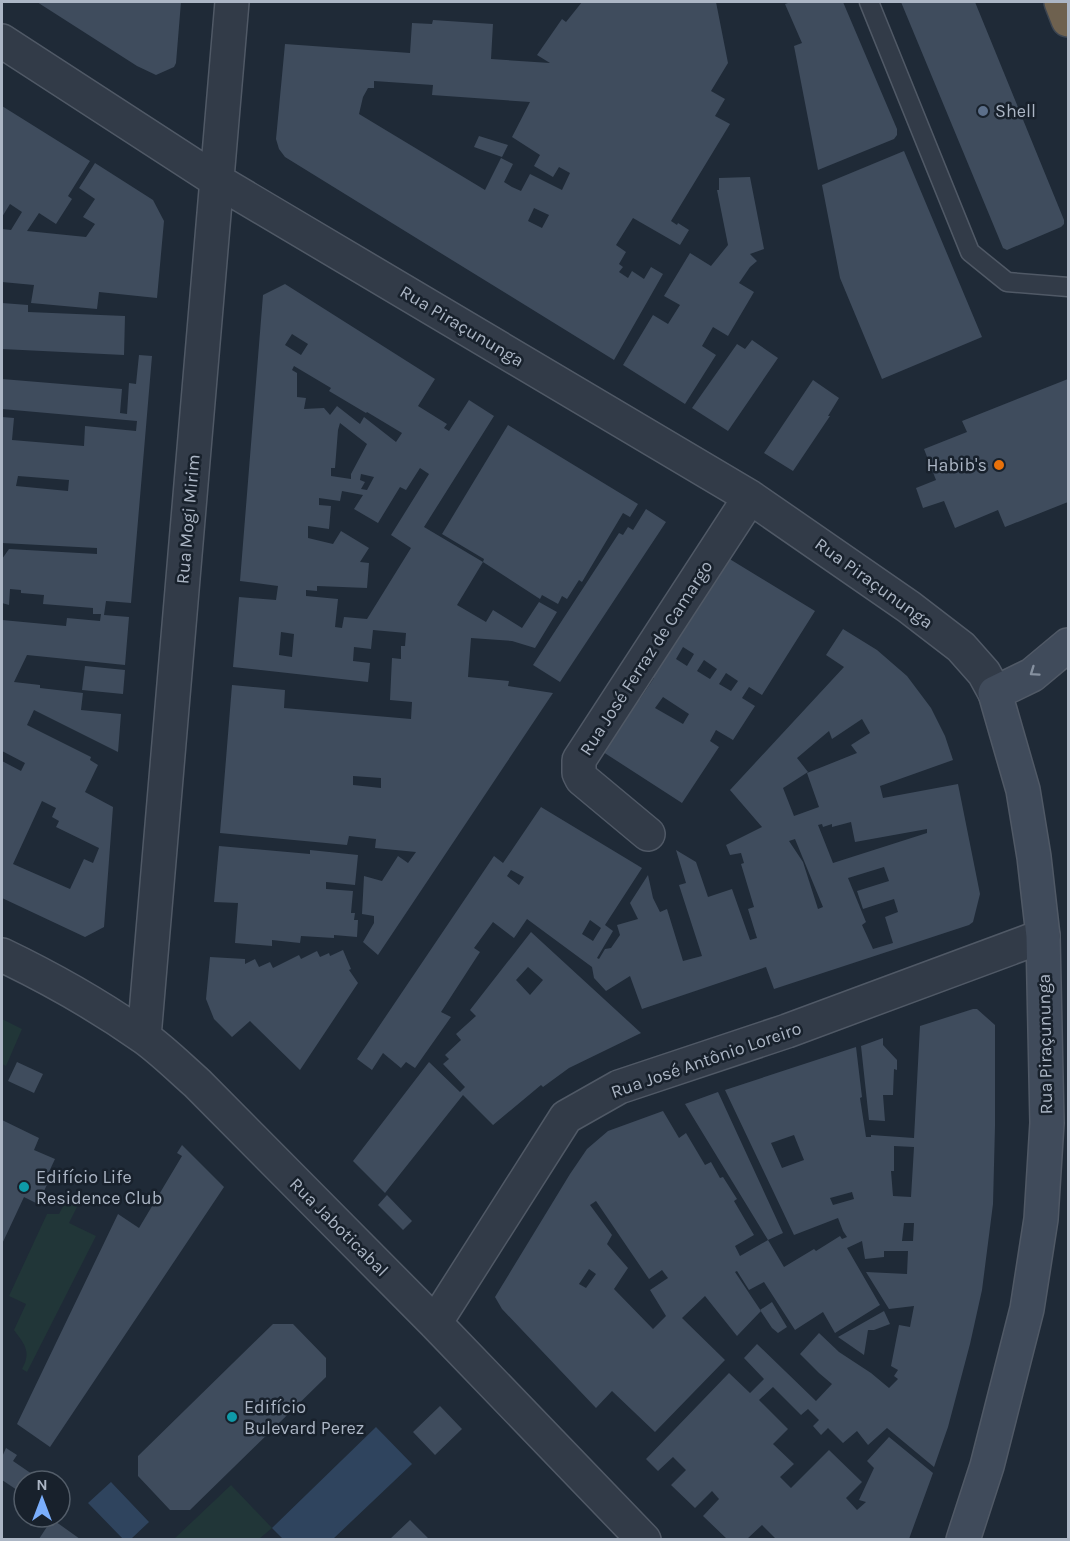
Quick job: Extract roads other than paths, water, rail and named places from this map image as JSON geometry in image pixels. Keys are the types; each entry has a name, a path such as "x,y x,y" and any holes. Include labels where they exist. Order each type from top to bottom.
{"highway":[{"path":"1061,2 1068,20"}],"main road":[{"path":"995,693 1032,675 1068,645"},
{"name":"Rua Piraçununga","path":"963,1539 987,1466 1027,1309 1041,1219 1047,1123 1043,936 1034,857 1023,790 995,693"}],"street":[{"name":"Rua Mogi Mirim","path":"144,1037 232,2"},
{"name":"Rua Piraçununga","path":"2,41 216,180 750,497 909,607 961,647 984,673 995,693"},
{"name":"Rua José Ferraz de Camargo","path":"648,834 582,779 579,773 579,760 750,497"},
{"name":"Rua José Antônio Loreiro","path":"435,1323 566,1117 619,1087 787,1031 1043,936"},
{"name":"Rua Jaboticabal","path":"2,955 56,983 144,1037 197,1083 435,1323 644,1539"}],"lane":[{"path":"869,2 970,252 1006,282 1068,287"}],"water":[{"path":"376,1427 412,1464 333,1539 283,1539 272,1528"},
{"path":"111,1482 149,1522 131,1539 123,1539 88,1503"}],"place":[{"name":"Shell","path":"983,111"},
{"name":"Habib's","path":"999,465"},
{"name":"Edifício Life Residence Club","path":"24,1187"},
{"name":"Edifício Bulevard Perez","path":"232,1417"}]}
